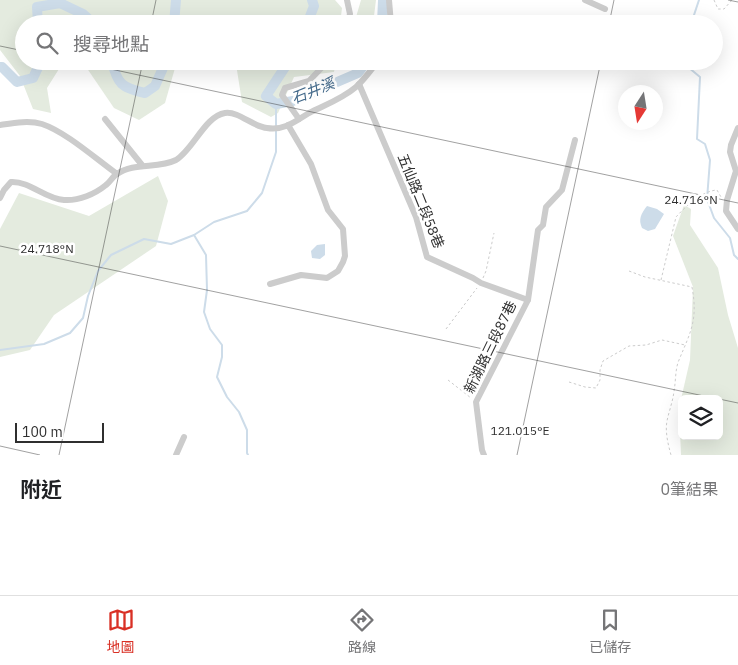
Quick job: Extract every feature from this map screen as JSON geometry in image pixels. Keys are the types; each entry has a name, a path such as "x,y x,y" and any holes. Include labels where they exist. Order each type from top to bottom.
{"street":[{"path":"347,0 350,15"},
{"path":"389,0 390,15"},
{"path":"585,0 605,9"},
{"path":"298,119 282,96 285,88 309,81 319,70"},
{"path":"0,198 11,182 18,182 57,199 74,200 98,191 117,174 142,165 168,163 176,159 217,116 225,113 232,114 265,128 286,126 346,95 359,84 371,70"},
{"name":"五仙路二段58巷","path":"359,84 416,217 427,257 481,283 528,300"},
{"path":"105,119 142,165"},
{"path":"0,125 29,122 42,124 62,134 117,174"},
{"path":"270,284 301,275 327,278 338,270 345,256 342,229 328,210 311,164 286,126"},
{"path":"738,128 731,145 730,152 736,171 727,200 726,210 738,229"},
{"name":"新湖路三段87巷","path":"484,455 476,402 528,300 538,230 543,225 546,207 562,190 574,140"},
{"path":"176,455 184,436"}],"path":[{"path":"714,0 718,9 724,9 732,0"},
{"path":"661,280 676,217 682,210 700,196 712,190 717,190 726,210"},
{"path":"446,329 481,283 486,271 494,233"},
{"path":"629,271 645,277 692,286 694,318 691,335 678,361 674,393 667,422 671,455"},
{"path":"569,382 596,388 600,380 600,370 603,361 629,346 646,346 662,340 685,346"},
{"path":"448,380 476,402"}],"shaded area":[{"path":"0,0 335,0 342,8 341,15 15,15 15,70 0,50"},
{"path":"361,0 376,0 374,15 357,15"},
{"path":"15,70 58,70 47,88 51,113 33,109 20,76"},
{"path":"88,70 174,70 165,103 139,120 114,108"},
{"path":"237,70 334,70 334,72 294,77 278,113 271,117 242,102"},
{"path":"158,176 168,201 156,246 54,315 30,350 0,357 0,229 19,193 89,216"},
{"path":"684,205 691,209 690,225 718,268 728,315 738,348 738,455 681,455 680,440 723,440 723,395 682,395 690,360 693,287 673,236"}],"water":[{"path":"647,206 657,209 664,214 655,229 648,231 642,228 640,222"},
{"path":"325,244 325,255 320,259 312,258 311,251 317,245"}],"waterway":[{"name":"石井溪","path":"175,15 176,0"},
{"name":"石井溪","path":"310,15 314,6 312,0"},
{"name":"石井溪","path":"382,15 383,0"},
{"path":"694,15 699,0"},
{"name":"石井溪","path":"37,15 37,7 60,3 84,15"},
{"name":"石井溪","path":"0,67 17,82 33,78 37,70"},
{"name":"石井溪","path":"115,70 122,84 145,93 155,86 162,70"},
{"name":"石井溪","path":"283,70 266,96 276,104 293,101 358,73 360,70"},
{"path":"692,70 700,77 697,139 705,144 710,160 707,199 714,218 730,238 734,255 738,259"},
{"path":"0,350 44,344 70,333 83,318 88,296 98,271 111,255 144,239 171,244 194,235 214,222 247,211 262,193 276,152 276,104"},
{"path":"194,235 206,255 207,290 204,312 210,329 222,345 222,357 217,377 227,397 239,412 247,430 248,455"}]}
